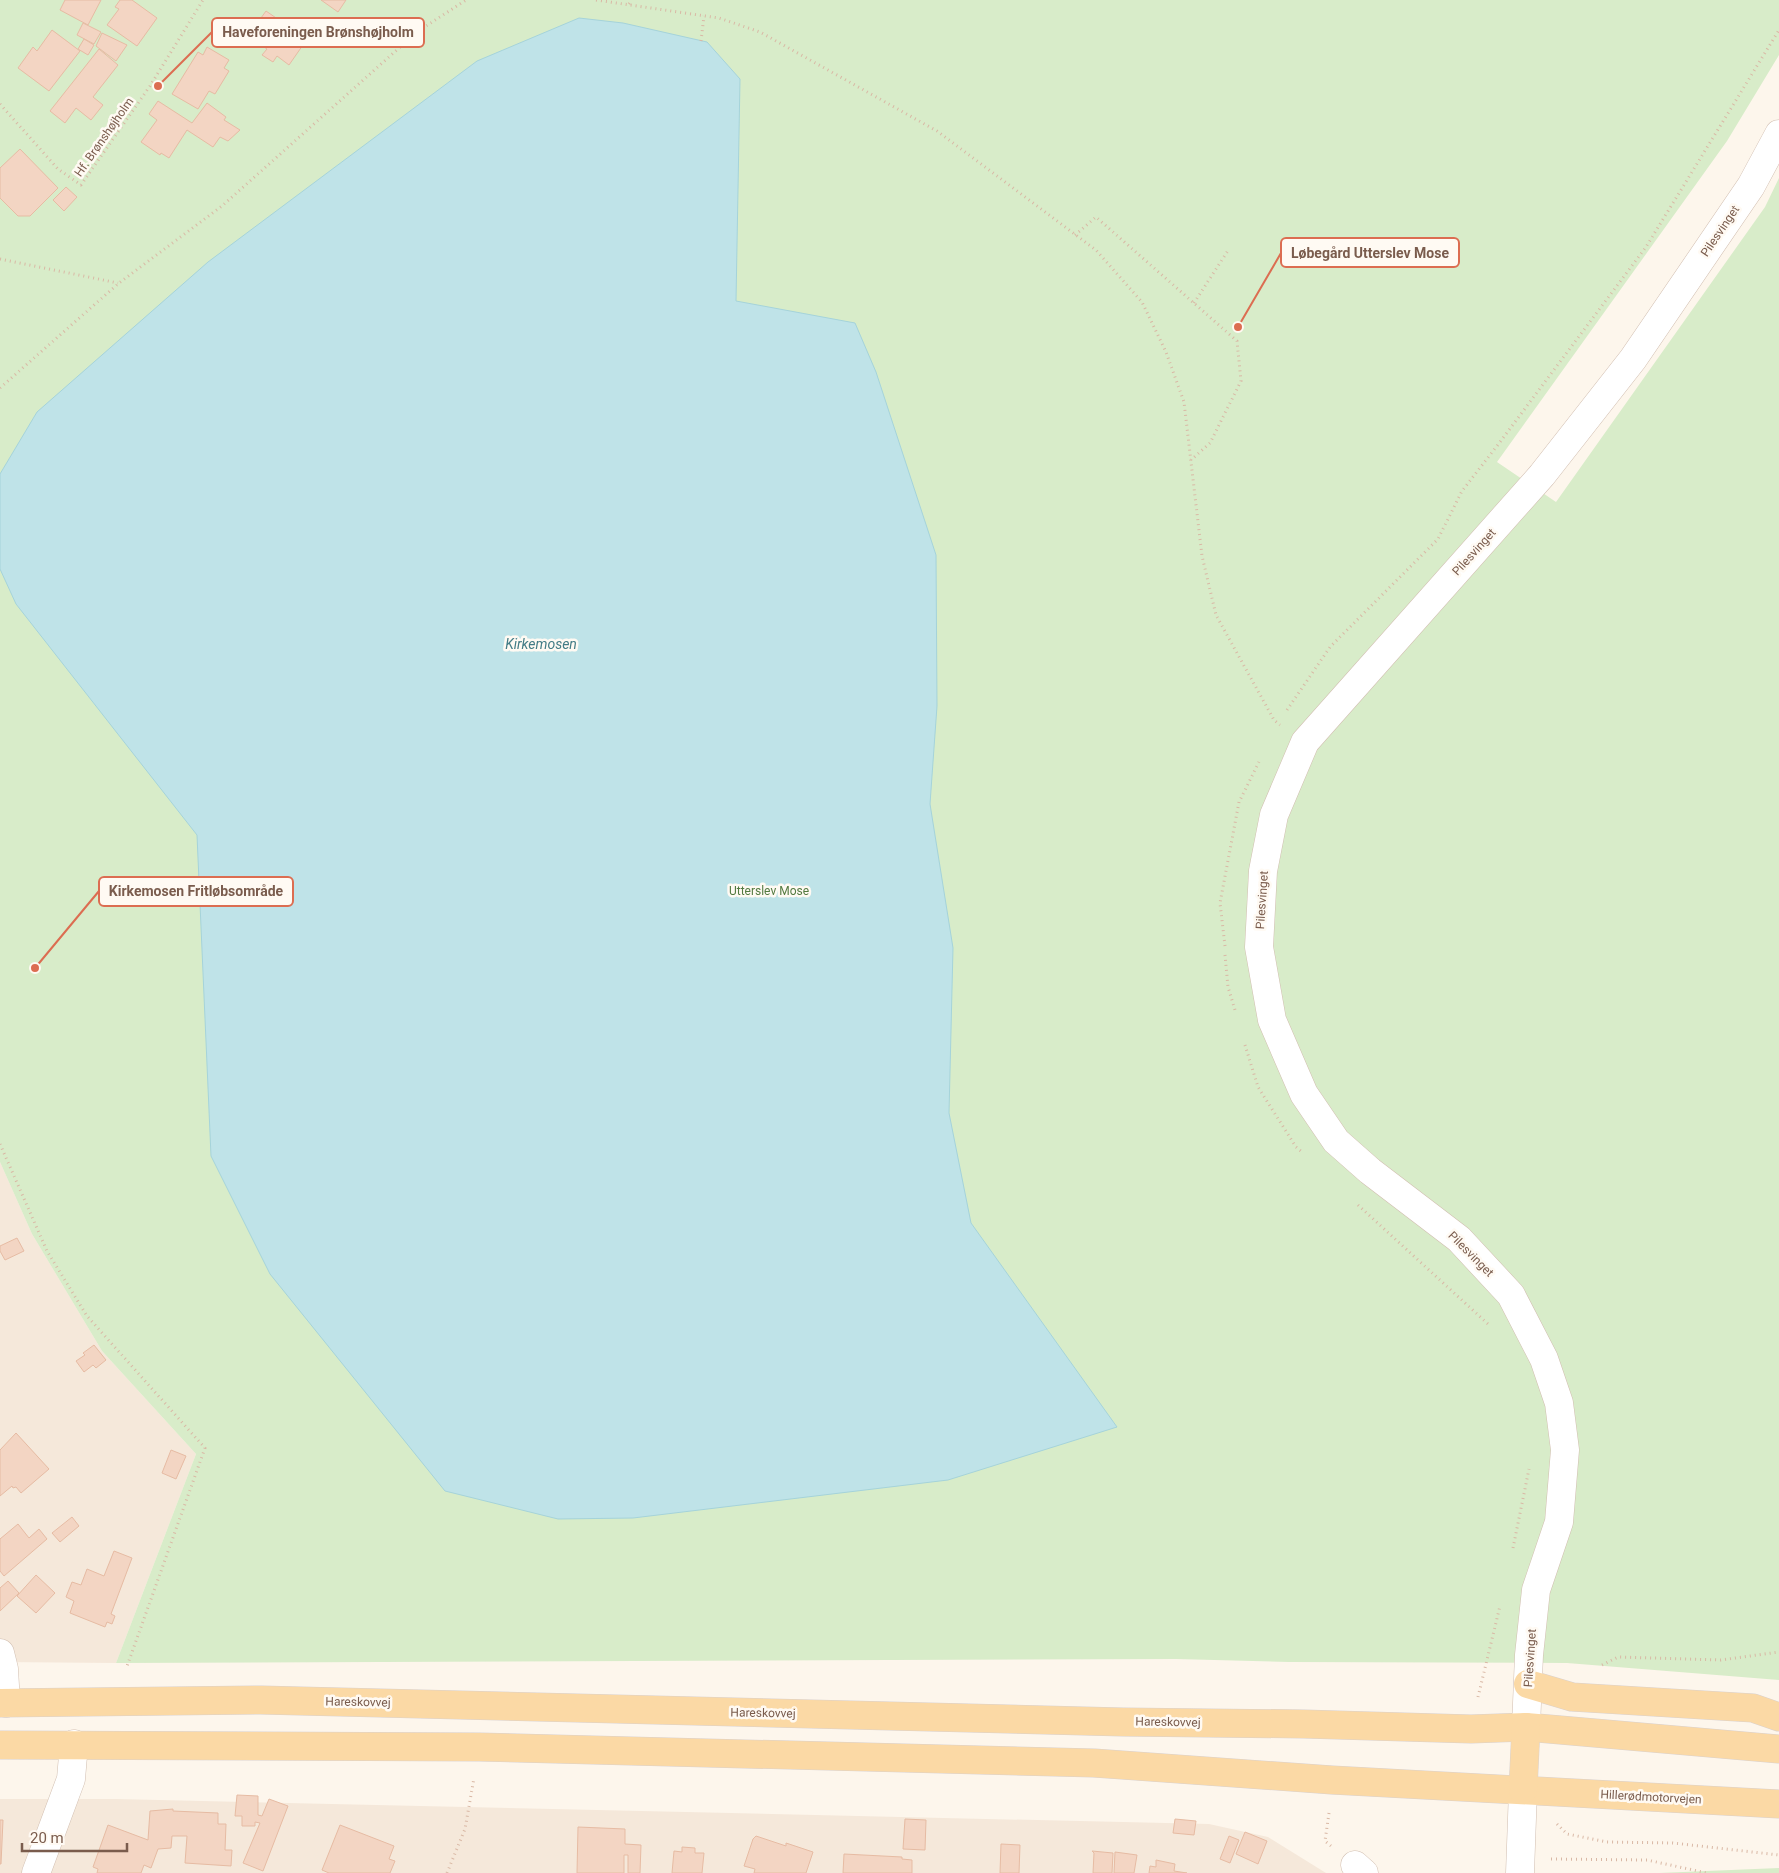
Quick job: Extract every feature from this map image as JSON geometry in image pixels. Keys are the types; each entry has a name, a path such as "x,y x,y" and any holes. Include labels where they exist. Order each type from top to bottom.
{"main road":[{"path":"1528,1684 1572,1697 1754,1708 1779,1717"},
{"name":"Hareskovvej","path":"3,1703 261,1700 1123,1722 1304,1724 1470,1729 1526,1727"},
{"path":"0,1745 479,1747 1094,1763 1332,1780 1522,1790 1526,1727 1779,1749"},
{"name":"Hillerødmotorvejen","path":"1522,1790 1779,1804"}],"street":[{"name":"Pilesvinget","path":"1526,1727 1536,1590 1559,1522 1566,1450 1559,1403 1544,1358 1511,1295 1459,1239 1370,1171 1336,1141 1304,1094 1272,1020 1259,947 1263,871 1274,814 1305,742 1542,476 1626,367 1750,186 1779,134"},
{"path":"0,1653 4,1669 3,1703"},
{"path":"36,1873 71,1779 74,1744"},
{"path":"1520,1866 1522,1790"}],"path":[{"name":"Hf. Brønshøjholm","path":"0,104 58,169 81,185 150,86 203,0"},
{"path":"0,388 119,284 222,206 417,32 466,0"},
{"path":"596,0 719,18 760,32 937,131 1096,250 1142,302 1166,352 1184,402 1202,556 1216,615 1274,720 1305,742"},
{"path":"629,4 632,0"},
{"path":"701,41 704,16"},
{"path":"1274,732 1278,723 1330,647 1438,539 1462,491 1646,247 1779,30"},
{"path":"1075,234 1096,217 1236,341 1241,381 1210,443 1190,460"},
{"path":"1194,303 1229,249"},
{"path":"0,259 119,284"},
{"path":"1236,1014 1228,987 1220,903 1239,802 1261,758"},
{"path":"1244,1042 1258,1087 1296,1147 1310,1160"},
{"path":"0,1144 47,1251 86,1316 204,1448 126,1668 125,1702"},
{"path":"1351,1199 1494,1329"},
{"path":"1512,1555 1530,1463"},
{"path":"1470,1729 1501,1600"},
{"path":"1601,1666 1618,1657 1721,1660 1779,1652"},
{"path":"447,1873 465,1829 479,1747"},
{"path":"1332,1780 1330,1811 1325,1841 1360,1869"},
{"path":"1522,1790 1567,1834 1607,1842 1673,1843 1779,1855"},
{"path":"1520,1866 1647,1860 1707,1873"}],"shaded area":[{"path":"0,1162 32,1234 102,1351 196,1454 116,1663 0,1662"},
{"path":"0,1799 116,1799 1209,1824 1268,1837 1326,1873 0,1873"}],"green space":[{"name":"Utterslev Mose","path":"0,0 1779,0 1779,55 1727,141 1497,462 1556,502 1765,207 1779,178 1779,1680 1567,1663 1289,1662 1176,1659 116,1663 196,1454 102,1351 32,1234 0,1162"},
{"path":"1779,1868 1779,1873 1659,1873"}],"water":[{"name":"Kirkemosen","path":"579,18 623,23 707,42 740,79 736,301 855,323 876,372 936,555 937,706 930,804 953,948 949,1113 971,1223 1117,1427 948,1480 633,1518 558,1519 445,1491 270,1274 211,1156 197,835 16,604 0,569 0,474 37,412 208,262 477,61"}],"building":[{"path":"65,0 101,0 88,25 60,10"},
{"path":"120,0 132,0 157,18 137,46 107,25 119,9 115,7"},
{"path":"321,0 346,0 338,12"},
{"path":"266,11 295,31 292,34 305,42 289,65 277,56 273,62 262,55 267,49 248,36"},
{"path":"83,23 101,32 94,44 77,35"},
{"path":"52,30 80,51 49,91 18,68 33,47 37,51"},
{"path":"102,33 127,45 116,61 96,46"},
{"path":"84,39 94,45 88,55 78,49"},
{"path":"207,47 229,60 224,68 229,71 215,94 209,91 198,109 172,94 198,52 203,55"},
{"path":"99,49 118,65 93,97 103,105 91,120 76,108 65,123 50,111"},
{"path":"158,101 192,123 207,103 226,117 224,120 240,130 228,141 220,137 213,147 187,130 169,158 161,153 160,155 141,142 157,120 149,114"},
{"path":"20,149 58,188 30,216 18,216 0,198 0,168"},
{"path":"66,187 77,197 64,211 53,200"},
{"path":"17,1238 24,1251 5,1260 0,1251 0,1246"},
{"path":"94,1345 106,1360 96,1368 93,1365 84,1372 76,1361"},
{"path":"16,1433 49,1469 21,1493 16,1487 13,1488 12,1486 0,1496 0,1450"},
{"path":"171,1450 186,1456 176,1479 162,1473"},
{"path":"72,1517 79,1526 60,1542 52,1533"},
{"path":"18,1524 29,1538 39,1529 47,1539 4,1576 0,1571 0,1539"},
{"path":"114,1551 132,1558 111,1614 115,1616 112,1624 107,1622 105,1627 70,1613 74,1601 66,1597 72,1582 81,1585 87,1569 104,1576"},
{"path":"36,1575 55,1593 36,1613 17,1596"},
{"path":"8,1581 19,1593 0,1611 0,1588"},
{"path":"237,1795 258,1796 258,1815 262,1816 269,1799 288,1806 263,1871 243,1863 260,1823 255,1822 255,1826 242,1826 242,1816 235,1816"},
{"path":"173,1809 173,1811 218,1813 218,1824 226,1824 225,1850 232,1850 231,1866 185,1863 187,1836 172,1836 171,1848 158,1849 151,1868 144,1865 141,1873 97,1873 98,1869 93,1867 108,1825 148,1840 150,1811"},
{"path":"905,1819 926,1820 925,1850 903,1849"},
{"path":"1175,1819 1196,1821 1194,1835 1173,1833"},
{"path":"0,1820 3,1820 1,1864 0,1864"},
{"path":"340,1825 394,1846 389,1859 395,1861 390,1873 329,1873 322,1870"},
{"path":"578,1827 625,1829 625,1844 641,1845 640,1873 628,1873 628,1855 624,1855 624,1873 577,1873"},
{"path":"1245,1832 1267,1841 1258,1864 1236,1854"},
{"path":"756,1836 786,1846 786,1843 813,1852 806,1873 754,1873 755,1869 744,1866 753,1839"},
{"path":"1229,1836 1239,1840 1230,1863 1220,1859"},
{"path":"1001,1844 1020,1845 1019,1873 1000,1873"},
{"path":"682,1847 695,1848 695,1853 704,1853 702,1873 672,1873 674,1851 682,1852"},
{"path":"1092,1851 1113,1853 1112,1873 1093,1873 1094,1853"},
{"path":"1115,1852 1137,1855 1134,1873 1114,1873"},
{"path":"844,1854 902,1857 902,1859 912,1860 912,1873 843,1873"},
{"path":"1156,1860 1175,1864 1174,1871 1187,1873 1149,1873 1150,1866 1156,1867"}],"place":[{"name":"Haveforeningen Brønshøjholm","path":"158,86"},
{"name":"Løbegård Utterslev Mose","path":"1238,327"},
{"name":"Kirkemosen Fritløbsområde","path":"35,968"}]}
